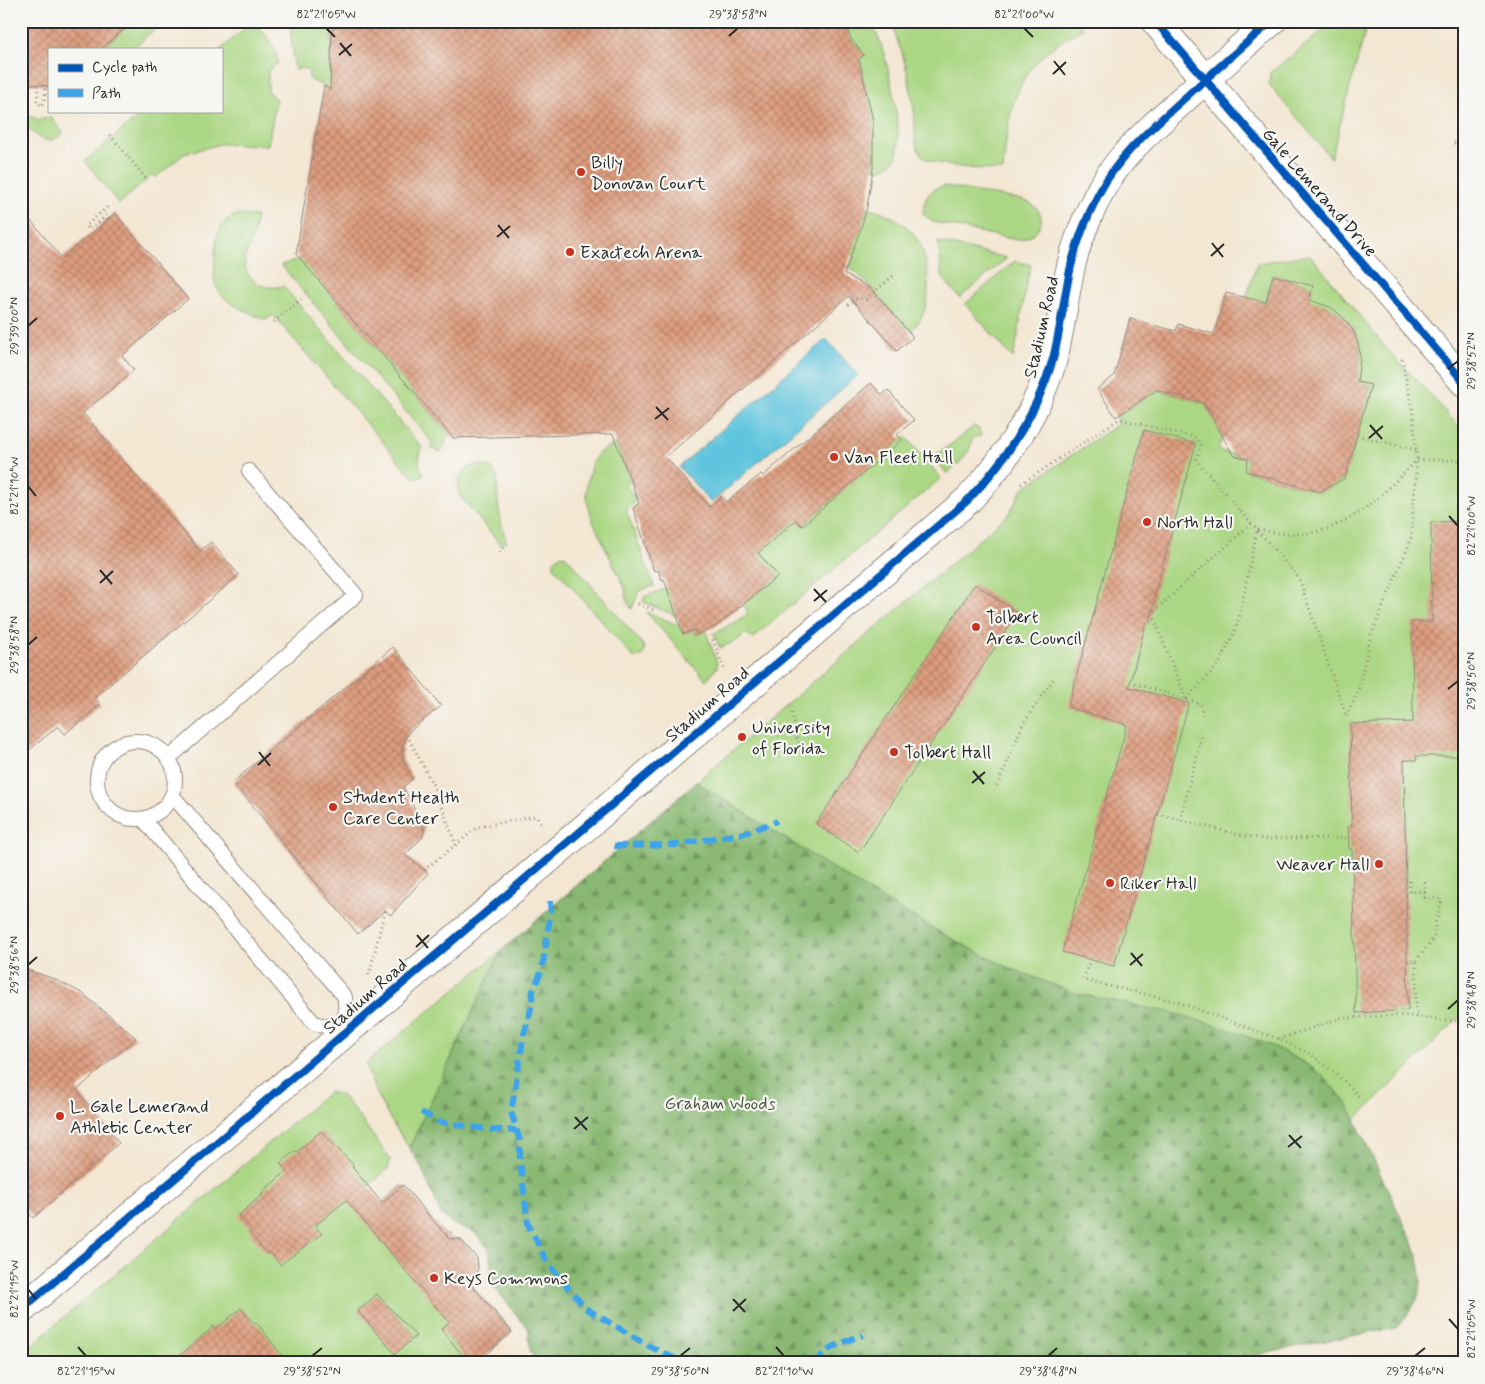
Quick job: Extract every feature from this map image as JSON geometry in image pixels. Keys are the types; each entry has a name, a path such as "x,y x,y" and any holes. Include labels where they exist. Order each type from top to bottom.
{"street":[{"name":"Gale Lemerand Drive","path":"1155,21 1464,382"},
{"name":"Stadium Road","path":"21,1310 968,500 1004,459 1025,425 1048,375 1076,247 1098,195 1113,170 1132,147 1204,80 1272,21"}],"lane":[{"path":"169,758 356,595 249,471"},
{"path":"135,740 148,742 160,748 169,758 174,770 176,783 172,795 165,806 155,815 142,819 130,819 117,815 107,808 100,797 96,784 97,771 102,759 111,749 122,743 135,740"},
{"path":"142,819 314,1024 346,1032 345,997 172,795"}],"path":[{"path":"38,90 37,102 41,106 44,102 46,86"},
{"path":"110,136 148,181"},
{"path":"1454,144 1464,144"},
{"path":"108,208 86,226 89,230 107,214 110,218"},
{"path":"848,306 857,298 866,299 894,275"},
{"path":"274,322 301,299"},
{"path":"1021,484 1119,419 1194,437 1200,444 1196,460 1299,578 1346,716 1358,692 1371,635 1411,540 1417,460 1412,412 1401,355"},
{"path":"1357,434 1416,450"},
{"path":"1257,529 1276,534 1297,535 1331,528 1344,522 1370,504 1417,460 1464,460"},
{"path":"1186,699 1152,613 1252,523"},
{"path":"1186,699 1219,664 1234,633 1240,615 1257,529"},
{"path":"500,552 509,544"},
{"path":"638,604 654,610"},
{"path":"711,635 725,670"},
{"path":"997,786 1023,724 1055,677"},
{"path":"1130,682 1201,704 1203,715"},
{"path":"792,714 798,743"},
{"path":"1180,820 1202,735"},
{"path":"407,736 434,787 456,845"},
{"path":"1158,814 1240,835 1265,839 1349,838"},
{"path":"424,870 478,827 536,816 543,826"},
{"path":"1416,1018 1416,960 1434,938 1435,924 1442,901 1437,898 1425,898 1424,878"},
{"path":"1406,879 1409,879 1410,892 1425,891"},
{"path":"369,976 385,910"},
{"path":"1090,959 1083,980 1175,1001 1279,1039 1312,1055 1343,1080 1361,1098"},
{"path":"1408,961 1416,960"},
{"path":"1279,1039 1341,1018 1402,1015 1456,1021"},
{"path":"446,1235 451,1232"}],"green space":[{"path":"134,21 164,21 133,48 102,48"},
{"path":"298,21 342,21 332,30 330,90 310,79 308,70 301,68 295,70 290,28"},
{"path":"843,21 866,21 871,26 880,43 890,76 897,115 898,148 894,161 889,166 880,169 873,169 873,121 859,59 864,55 851,39"},
{"path":"894,21 1076,21 1080,23 1083,29 1043,55 1030,70 1020,86 1013,104 1009,124 1003,171 939,163 924,157 920,153 916,141 914,109 909,82 903,56 894,32"},
{"path":"1368,21 1331,158 1269,85 1270,73 1330,25"},
{"path":"246,27 259,27 266,35 275,52 278,63 268,70 268,91 276,100 268,145 220,144 184,154 155,178 152,175 119,204 85,161 144,112 222,112 222,48"},
{"path":"21,77 27,84 25,105 28,113 38,119 50,116 63,133 56,138 45,140 40,138 21,120"},
{"path":"945,186 1026,201 1040,213 1040,225 1032,235 1017,240 933,222 923,214 924,204 931,192"},
{"path":"867,207 895,218 905,226 914,235 925,258 928,288 927,301 921,318 909,332 864,280 849,268 854,256 851,254"},
{"path":"237,215 256,216 253,237 245,258 245,267 249,275 262,285 271,287 283,286 422,448 419,461 424,474 418,478 410,474 273,315 266,320 234,305 221,294 216,287 214,279 217,241 223,224 229,218"},
{"path":"938,242 1007,258 960,298 942,277"},
{"path":"1310,255 1391,354 1419,382 1464,433 1464,1013 1355,1120 1343,1099 1328,1081 1289,1054 1074,993 1007,967 952,939 878,897 696,782 1009,514 1023,488 1118,424 1116,417 1157,390 1204,403 1223,436 1218,450 1248,459 1246,471 1320,492 1345,478 1371,385 1354,382 1360,359 1360,348 1353,328 1329,307 1309,302 1313,286 1273,275 1260,325 1246,298 1257,263"},
{"path":"301,259 449,434 441,452 432,449 431,441 281,265"},
{"path":"1015,261 1031,265 1013,358 965,304"},
{"path":"974,426 979,429 981,436 972,438 970,449 947,474 933,456"},
{"path":"905,436 941,478 752,639 746,633 736,641 720,648 714,634 748,614 744,604 778,576 739,533 778,535 796,520 802,526"},
{"path":"616,443 630,479 627,487 633,495 642,495 626,510 654,586 639,591 632,609 627,602 625,589 592,519 586,496 592,462 600,452"},
{"path":"479,464 490,467 497,476 498,503 506,540 501,545 459,495 458,481 460,476 467,468"},
{"path":"560,555 566,556 644,646 645,650 642,656 636,658 632,656 554,567 554,560"},
{"path":"670,587 677,616 643,602 644,597"},
{"path":"646,612 681,626 683,633 695,630 696,635 706,631 717,668 706,680"},
{"name":"Graham Woods","path":"696,782 878,897 952,939 1007,967 1074,993 1173,1013 1219,1026 1273,1046 1322,1075 1347,1103 1414,1245 1420,1269 1420,1289 1412,1308 1405,1318 1396,1328 1303,1345 1224,1363 537,1363 530,1350 529,1330 490,1282 492,1273 489,1250 474,1232 454,1225 441,1214 420,1165 409,1148 501,951"},
{"path":"501,951 409,1148 378,1097 366,1063"},
{"path":"329,1092 341,1095 390,1159 388,1169 366,1188 380,1204 403,1185 448,1238 460,1239 474,1255 477,1269 471,1284 512,1332 480,1360 482,1363 21,1363 21,1354"}],"water":[{"path":"826,339 858,375 711,503 679,467"}],"building":[{"path":"21,21 134,21 102,48 48,48 48,86 27,84 21,77"},
{"name":"Exactech Arena","path":"342,21 843,21 851,39 864,55 859,59 873,121 873,169 867,207 844,274 872,289 913,337 897,351 849,296 666,457 709,507 721,496 726,502 761,474 763,476 871,383 882,395 888,390 914,420 897,435 902,440 802,526 796,520 758,553 778,576 715,627 696,635 695,630 683,634 664,579 662,580 658,570 654,571 633,508 639,503 613,434 453,438 296,254 324,86 330,90 332,30"},
{"path":"21,209 62,258 115,213 188,299 122,356 134,370 83,413 200,551 211,542 239,575 95,697 100,704 65,734 58,726 21,757"},
{"path":"1273,275 1313,286 1309,300 1330,307 1342,316 1354,332 1359,347 1360,359 1357,382 1371,385 1345,478 1320,492 1246,471 1248,459 1233,455 1204,403 1157,390 1116,417 1097,389 1114,376 1130,319 1176,331 1178,324 1214,334 1226,293 1266,302"},
{"path":"1144,430 1196,444 1153,600 1155,601 1149,623 1146,623 1129,687 1189,703 1114,966 1062,952 1127,725 1068,707"},
{"path":"1464,521 1462,756 1416,756 1417,760 1404,760 1408,1010 1356,1013 1352,849 1349,849 1348,826 1352,826 1350,724 1413,722 1412,622 1432,622 1431,522"},
{"name":"Tolbert Hall","path":"975,584 1018,613 859,852 816,824"},
{"name":"Student Health Care Center","path":"393,647 441,706 411,730 402,748 403,761 413,779 403,787 424,827 422,838 405,855 428,873 391,915 385,910 358,934 233,782"},
{"name":"L. Gale Lemerand Athletic Center","path":"21,968 52,978 82,993 136,1038 77,1090 119,1143 33,1218 21,1204"},
{"path":"321,1131 354,1166 352,1167 382,1203 403,1185 449,1239 460,1239 477,1258 478,1269 470,1283 512,1332 477,1363 469,1363 441,1329 449,1322 346,1200 315,1226 322,1234 280,1265 270,1252 267,1254 249,1232 251,1230 238,1216 287,1171 280,1163 295,1151 297,1152"},
{"path":"377,1294 416,1336 395,1354 358,1311"},
{"path":"241,1308 254,1323 256,1322 288,1363 171,1363 214,1326 216,1329"}],"marked path":[{"path":"614,846 675,845 745,833 777,821"},
{"path":"550,901 551,913 544,958 541,972 533,991 511,1112 520,1141 520,1161 528,1224 547,1262 585,1308 649,1346 684,1363"},
{"path":"421,1112 439,1122 492,1130 516,1130"},
{"path":"815,1363 825,1352 842,1342 863,1335"}],"cycle path":[{"path":"1155,21 1464,382"},
{"path":"21,1310 968,500 995,469 1019,435 1038,398 1053,359 1076,247 1098,195 1114,169 1167,114 1272,21"}],"place":[{"name":"Billy Donovan Court","path":"581,172"},
{"name":"Exactech Arena","path":"570,252"},
{"name":"Van Fleet Hall","path":"834,457"},
{"name":"North Hall","path":"1147,522"},
{"name":"Tolbert Area Council","path":"976,627"},
{"name":"University of Florida","path":"742,737"},
{"name":"Tolbert Hall","path":"894,752"},
{"name":"Student Health Care Center","path":"333,807"},
{"name":"Weaver Hall","path":"1379,864"},
{"name":"Riker Hall","path":"1110,883"},
{"name":"L. Gale Lemerand Athletic Center","path":"60,1116"},
{"name":"Keys Commons","path":"434,1278"}]}
